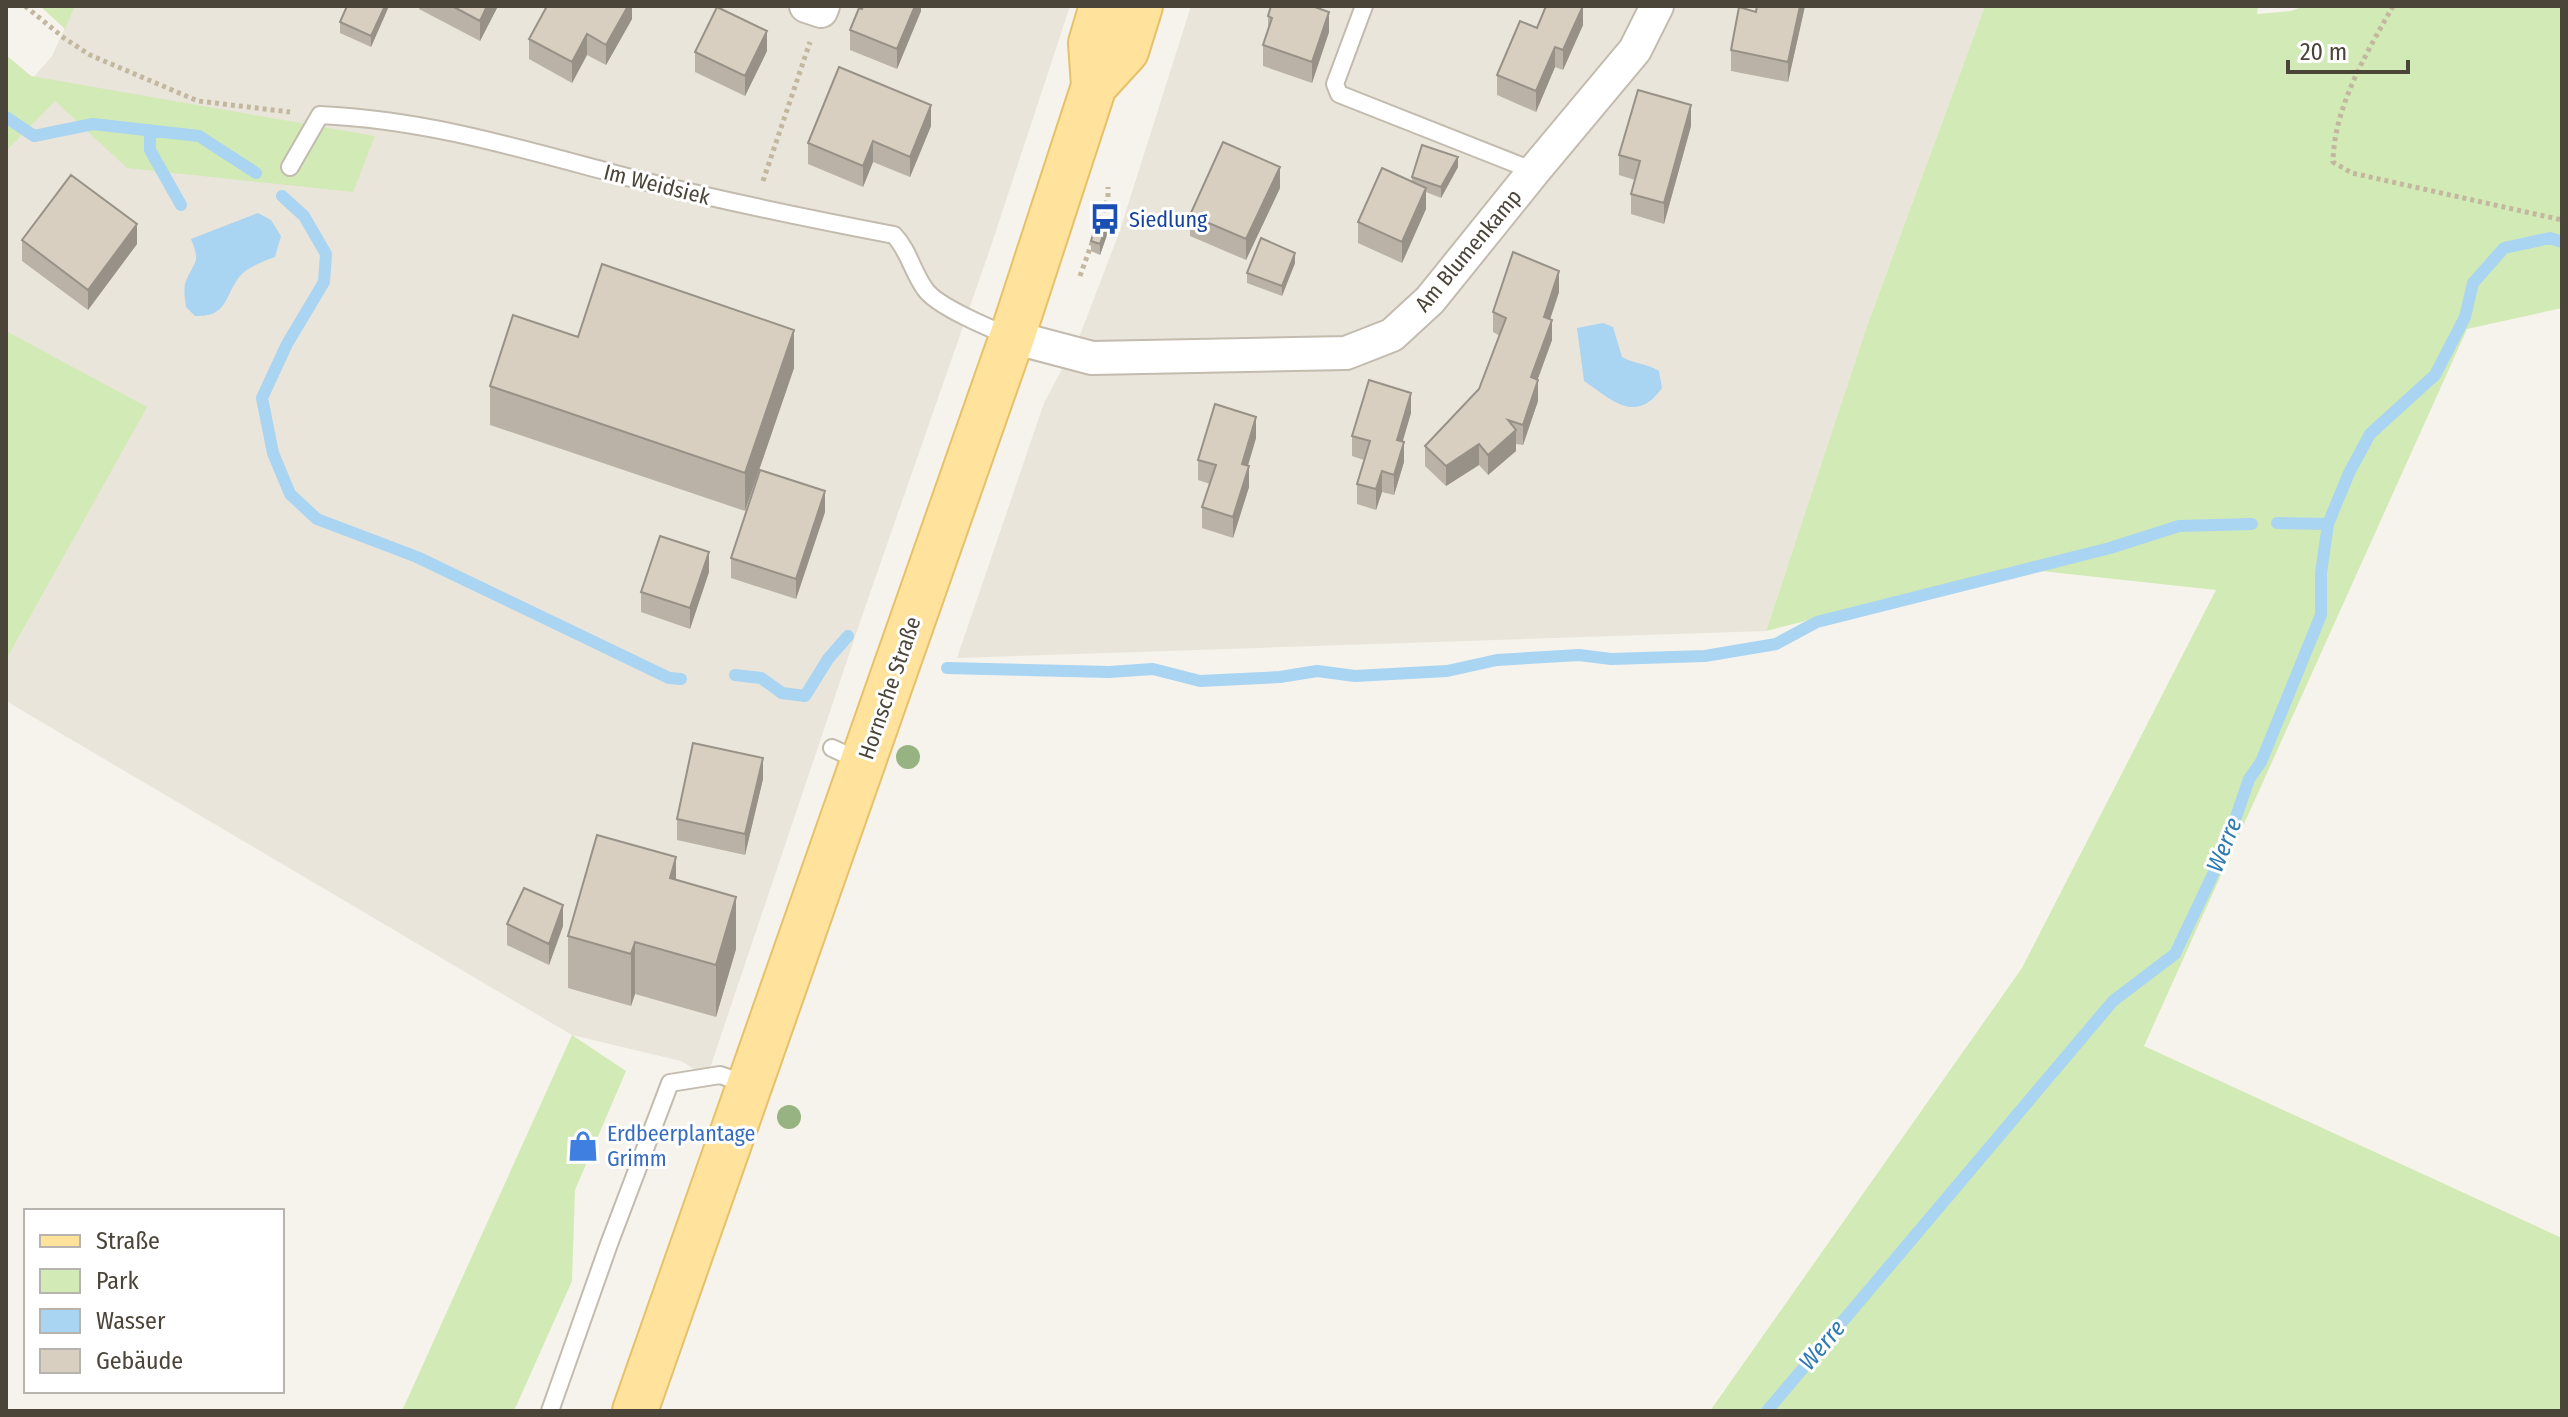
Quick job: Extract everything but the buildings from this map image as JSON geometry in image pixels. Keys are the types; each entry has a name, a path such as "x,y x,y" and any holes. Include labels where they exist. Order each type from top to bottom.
{"main road":[{"name":"Hornsche Straße","path":"635,1411 751,1086 848,755 1012,337 1094,86 1091,43 1102,6"},
{"name":"Hornsche Straße","path":"1094,86 1126,51 1140,6"}],"street":[{"name":"Am Blumenkamp","path":"1012,337 1092,358 1346,353 1392,335 1430,300 1635,50 1657,6"}],"lane":[{"path":"1364,6 1335,84 1339,94 1534,171"},
{"name":"Im Weidsiek","path":"290,167 320,115 374,118 454,131 753,209 894,235 905,247 926,292 978,323 1012,337"},
{"path":"550,1411 670,1083 720,1075 751,1086"}],"path":[{"path":"25,6 90,55 198,101 254,107"},
{"path":"2393,6 2363,58 2334,136 2333,162 2352,173 2562,220"},
{"path":"753,209 817,8"}],"shaded area":[{"path":"75,6 1070,6 707,1077 681,1061 572,1035 6,701 6,660 146,407 6,337 6,109 52,56"},
{"path":"1191,6 1985,6 1867,326 1766,631 957,658 1044,403 1080,335 1119,233"}],"green space":[{"path":"40,6 75,6 65,29"},
{"path":"1985,6 2258,6 2257,14 2291,11 2304,6 2562,6 2562,308 2467,329 2144,1046 2562,1238 2562,1411 1710,1411 2022,968 2216,590 2013,568 1766,631 1867,326"},
{"path":"6,55 31,76 375,136 353,192 127,168 55,101 6,151"},
{"path":"6,331 147,407 6,660"},
{"path":"572,1035 626,1071 575,1190 572,1281 514,1411 402,1411"}],"water":[{"path":"258,213 271,220 281,236 275,257 243,273 220,309 206,316 195,316 186,307 184,294 196,257 191,239"},
{"path":"1603,323 1613,327 1622,357 1659,371 1662,388 1643,405 1624,406 1584,381 1577,328"}],"waterway":[{"path":"6,117 34,136 93,124 199,136 256,173"},
{"path":"150,130 150,150 181,205"},
{"path":"282,196 304,216 326,254 324,282 287,344 262,398 273,453 290,494 317,519 417,557 669,678 681,679"},
{"name":"Werre","path":"1767,1411 2113,1001 2175,954 2225,849 2249,779 2261,762 2321,615 2321,573 2328,524 2349,473 2370,434 2435,375 2465,317 2473,283 2504,248 2550,238 2562,242"},
{"path":"2277,523 2328,524"},
{"path":"947,668 1109,672 1153,669 1200,681 1280,677 1317,671 1355,676 1447,671 1497,660 1579,655 1611,659 1705,656 1776,644 1817,622 2110,548 2179,526 2252,524"},
{"path":"735,675 761,678 782,693 805,696 828,659 848,636"}],"place":[{"name":"Siedlung","path":"1105,219"},
{"name":"Erdbeerplantage Grimm","path":"583,1146"}]}
